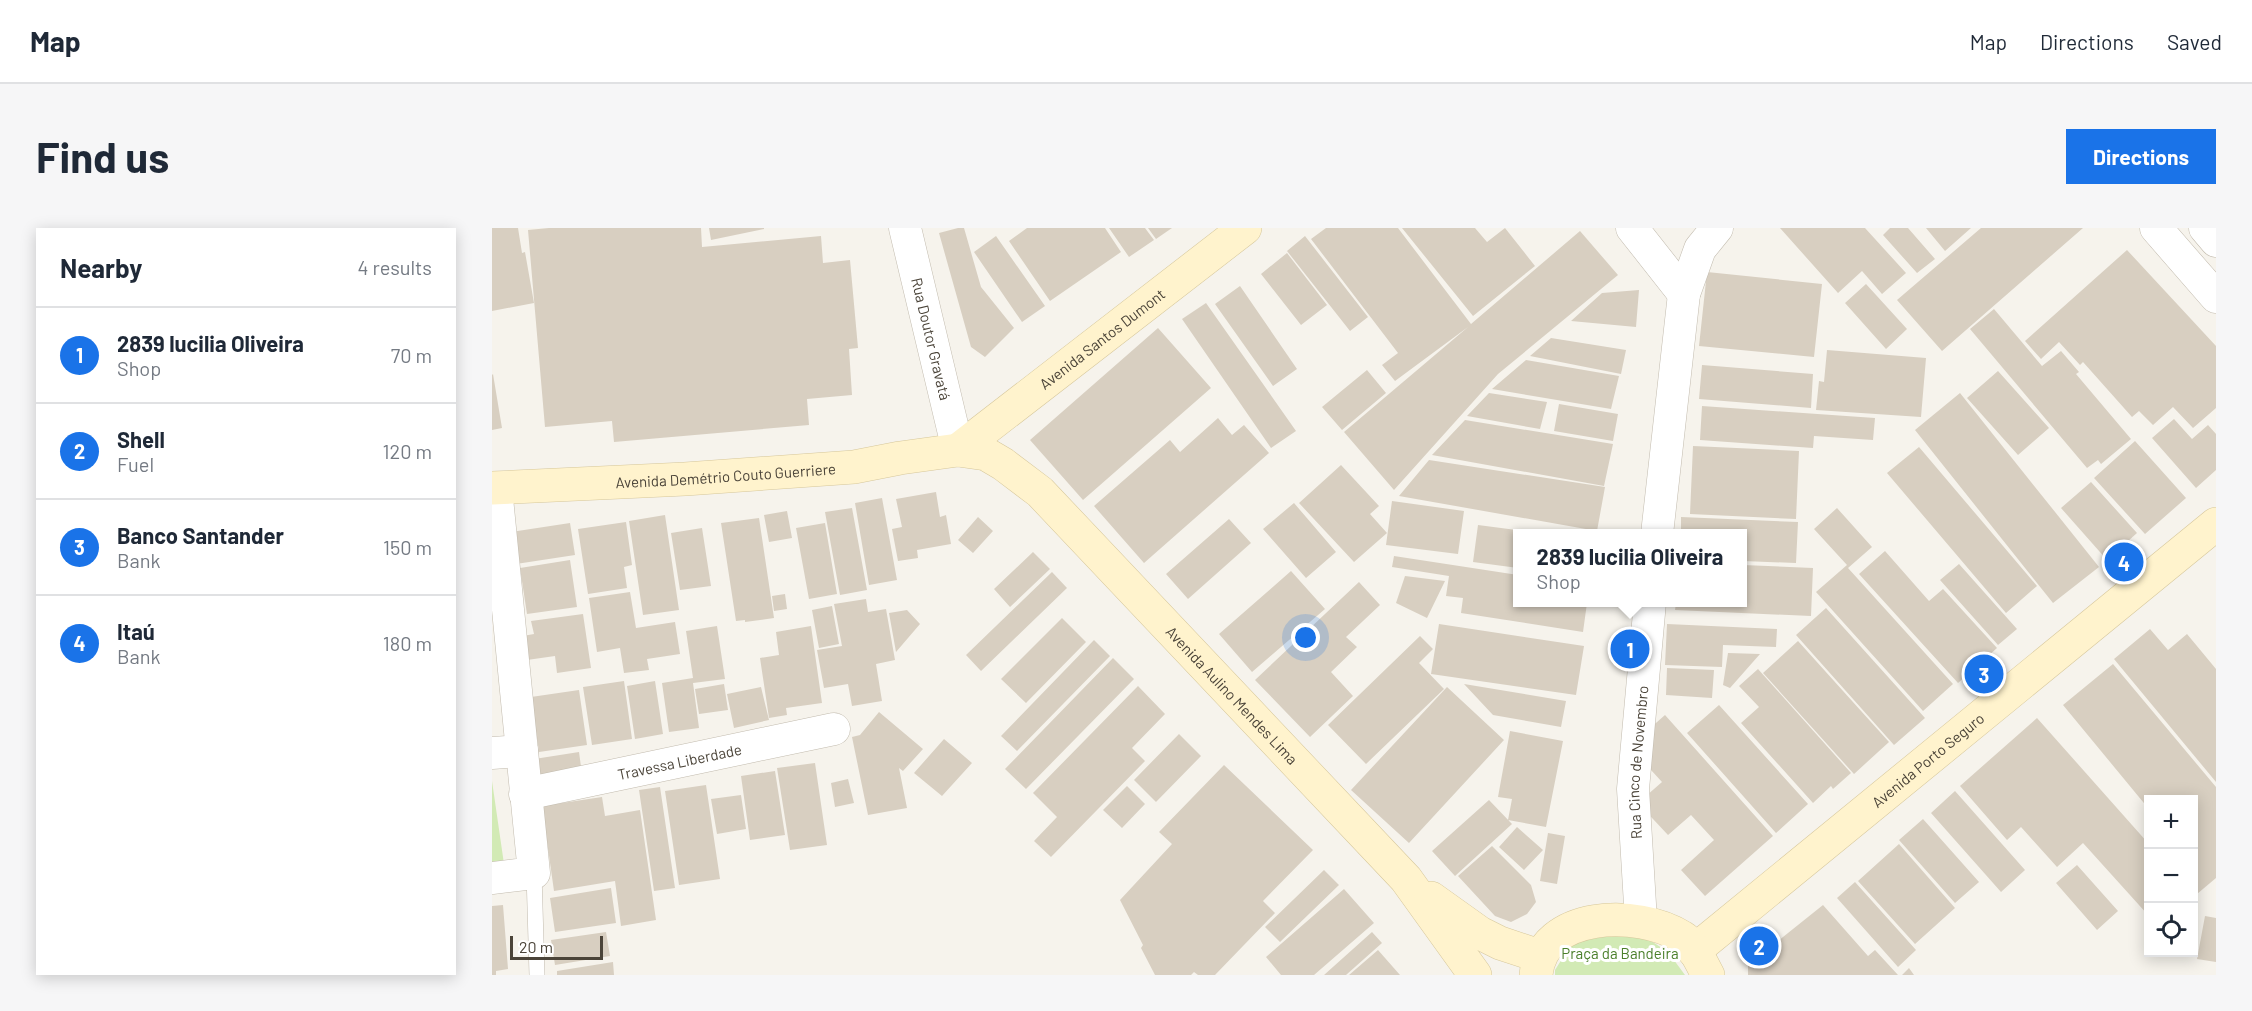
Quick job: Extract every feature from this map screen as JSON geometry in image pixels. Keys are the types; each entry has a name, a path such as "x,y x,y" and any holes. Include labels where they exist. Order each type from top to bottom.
{"main road":[{"name":"Avenida Santos Dumont","path":"958,450 1245,228"},
{"name":"Avenida Demétrio Couto Guerriere","path":"494,488 685,479 854,467 958,450"},
{"name":"Avenida Aulino Mendes Lima","path":"958,450 986,454 1004,464 1040,492 1406,879 1475,975"},
{"name":"Avenida Porto Seguro","path":"1701,963 2216,524"},
{"path":"1406,879 1480,933 1537,966 1559,936 1588,922 1609,919 1641,921 1684,937 1701,963"}],"street":[{"name":"Rua Doutor Gravatá","path":"905,228 958,450"},
{"path":"1632,228 1684,294"},
{"path":"1658,529 1684,294 1700,249 1716,228"},
{"path":"2156,228 2216,297"},
{"path":"2205,228 2216,241"},
{"path":"492,878 534,873 525,794 507,752 494,488"},
{"name":"Rua Cinco de Novembro","path":"1641,921 1633,789 1650,607"},
{"name":"Travessa Liberdade","path":"525,794 834,729"}],"lane":[{"path":"534,873 537,975"}],"green space":[{"path":"492,781 504,864 492,866"},
{"name":"Praça da Bandeira","path":"1604,932 1639,933 1668,952 1685,975 1555,975 1555,970 1572,943"}],"building":[{"path":"492,228 518,228 522,253 525,252 534,303 492,311"},
{"path":"701,228 702,247 821,236 823,263 850,260 858,348 849,349 852,395 807,399 809,425 614,442 612,421 545,427 528,230"},
{"path":"709,228 764,228 764,229 711,240"},
{"path":"964,228 981,287 1014,328 985,357 971,347 939,233"},
{"path":"1027,228 1105,228 1121,252 1050,301 1009,241"},
{"path":"1109,228 1145,228 1154,240 1129,257"},
{"path":"1148,228 1172,228 1156,239"},
{"path":"1326,228 1398,228 1471,324 1580,231 1618,275 1498,374 1394,490 1344,432 1468,327 1395,381 1382,365 1398,353 1311,239"},
{"path":"1402,228 1475,228 1487,242 1505,228 1535,266 1473,316"},
{"path":"1780,228 1865,228 1906,273 1882,294 1862,271 1838,293"},
{"path":"1890,228 1908,228 1935,259 1917,273 1883,235"},
{"path":"1926,228 1971,228 1945,251"},
{"path":"1981,228 2083,228 1942,351 1897,300"},
{"path":"996,236 1045,306 1022,322 974,252"},
{"path":"1305,236 1368,317 1350,331 1287,251"},
{"path":"2127,250 2216,346 2216,408 2193,428 2173,407 2153,425 2139,411 2132,417 2083,362 2080,365 2059,342 2041,359 2025,341"},
{"path":"1287,253 1327,305 1301,325 1261,274"},
{"path":"1707,272 1822,284 1814,357 1699,346"},
{"path":"1866,284 1907,329 1886,349 1845,303"},
{"path":"1240,286 1297,369 1273,386 1215,304"},
{"path":"1639,290 1636,327 1571,321 1602,293"},
{"path":"1206,303 1296,431 1271,448 1182,319"},
{"path":"1994,309 2042,366 2061,351 2079,372 2076,374 2131,439 2101,464 2098,460 2087,468 1970,329"},
{"path":"1158,328 1211,388 1083,500 1030,440"},
{"path":"1551,338 1626,350 1621,374 1530,356"},
{"path":"1827,350 1926,358 1921,417 1816,410 1819,381 1824,382"},
{"path":"1526,360 1619,376 1611,409 1492,389"},
{"path":"1702,365 1813,374 1811,408 1699,399"},
{"path":"1367,370 1386,393 1342,430 1322,407"},
{"path":"1998,371 2049,428 2018,455 1967,398"},
{"path":"492,375 502,428 492,430"},
{"path":"1489,393 1547,402 1540,429 1467,416"},
{"path":"1960,393 2099,567 2053,603 1915,430"},
{"path":"1559,404 1618,414 1613,441 1554,431"},
{"path":"1702,406 1875,418 1873,440 1814,436 1813,448 1700,440"},
{"path":"1218,418 1232,435 1244,425 1269,453 1144,563 1094,506 1170,440 1180,452"},
{"path":"2174,419 2192,439 2208,425 2216,434 2216,470 2196,488 2152,438"},
{"path":"1465,420 1613,444 1604,486 1432,455"},
{"path":"2135,441 2186,498 2145,534 2094,478"},
{"path":"1693,446 1799,451 1796,519 1690,514"},
{"path":"1919,447 2037,586 2006,613 1887,473"},
{"path":"1429,460 1605,487 1597,529 1586,529 1399,496"},
{"path":"1341,465 1379,506 1370,514 1387,533 1354,562 1299,503"},
{"path":"2091,482 2137,533 2107,560 2061,508"},
{"path":"936,492 940,517 946,515 951,544 917,550 918,558 898,561 892,529 902,527 896,499"},
{"path":"882,498 897,580 869,585 855,503"},
{"path":"1392,501 1464,511 1458,554 1386,545"},
{"path":"1294,503 1336,552 1306,578 1263,529"},
{"path":"852,508 867,590 840,595 825,512"},
{"path":"1837,508 1872,547 1848,568 1953,684 1923,711 1816,592 1847,565 1814,529"},
{"path":"787,511 792,538 769,542 764,515"},
{"path":"665,515 679,610 643,615 629,521"},
{"path":"978,517 993,531 973,553 958,540"},
{"path":"1681,517 1798,522 1796,563 1747,561 1747,529 1681,529"},
{"path":"759,518 774,618 736,621 721,523"},
{"path":"1229,519 1251,543 1188,599 1166,574"},
{"path":"626,522 632,565 624,567 627,588 588,594 578,529"},
{"path":"570,523 575,555 516,564 511,532"},
{"path":"825,523 837,594 809,599 796,528"},
{"path":"1478,525 1513,530 1513,567 1473,562"},
{"path":"702,528 711,586 680,590 671,533"},
{"path":"1885,551 1929,601 1943,589 1997,648 1958,683 1859,574"},
{"path":"1033,552 1050,569 1010,607 994,589"},
{"path":"1394,556 1513,574 1513,607 1586,607 1583,632 1461,613 1463,598 1446,596 1449,576 1392,567"},
{"path":"570,560 577,607 527,614 520,568"},
{"path":"1959,564 2017,629 1998,645 1940,580"},
{"path":"1747,565 1813,568 1811,616 1675,610 1675,607 1747,607"},
{"path":"1291,571 1325,609 1252,672 1219,634"},
{"path":"1052,572 1067,588 981,671 966,655"},
{"path":"1405,576 1445,581 1427,618 1396,603"},
{"path":"1359,582 1380,605 1346,637 1357,647 1331,672 1353,696 1310,737 1255,680"},
{"path":"630,592 636,628 675,622 680,654 647,659 649,670 624,673 620,648 597,652 589,598"},
{"path":"785,594 787,609 774,611 772,596"},
{"path":"866,599 868,612 886,609 895,660 876,664 882,701 852,706 848,684 824,688 817,650 842,646 834,604"},
{"path":"832,606 839,644 819,648 812,610"},
{"path":"1826,608 1925,718 1894,745 1796,635"},
{"path":"907,610 920,624 896,652 889,613"},
{"path":"583,614 591,668 557,673 555,656 520,661 517,637 534,634 531,621"},
{"path":"1062,618 1086,642 1026,703 1001,679"},
{"path":"1439,624 1584,646 1576,695 1431,674"},
{"path":"1667,624 1777,629 1776,647 1723,645 1722,667 1665,665"},
{"path":"717,626 725,679 693,683 699,728 669,732 662,683 693,678 686,631"},
{"path":"811,626 822,703 786,708 787,715 769,718 760,658 779,655 776,632"},
{"path":"2150,629 2168,650 2187,634 2216,669 2216,782 2114,659"},
{"path":"1420,636 1433,649 1419,663 1444,689 1366,764 1328,725"},
{"path":"1094,640 1110,656 1017,751 1001,736"},
{"path":"1798,641 1889,742 1854,774 1763,673"},
{"path":"1728,653 1760,654 1730,688 1723,685"},
{"path":"1113,658 1134,679 1026,789 1005,769"},
{"path":"2113,664 2216,787 2216,878 2198,893 2198,795 2144,795 2144,803 2063,705"},
{"path":"1667,668 1714,670 1712,698 1666,695"},
{"path":"1758,669 1851,773 1833,789 1831,786 1813,803 1741,723 1759,707 1739,686"},
{"path":"624,681 632,739 592,745 583,687"},
{"path":"655,681 663,734 635,739 627,686"},
{"path":"724,684 728,710 699,714 695,689"},
{"path":"1464,684 1566,701 1561,727 1493,715"},
{"path":"1138,686 1165,714 1132,748 1145,761 1051,857 1034,841 1057,817 1033,793"},
{"path":"761,687 769,720 734,728 727,694"},
{"path":"1447,687 1504,740 1409,843 1351,790"},
{"path":"579,690 587,745 539,752 531,697"},
{"path":"1719,705 1808,804 1776,833 1687,733"},
{"path":"879,712 923,749 903,771 899,768 907,808 868,815 852,737 860,735"},
{"path":"1665,715 1773,836 1705,896 1681,870 1714,840 1691,815 1668,835 1638,803 1662,782 1651,770 1648,730"},
{"path":"2037,718 2144,838 2144,911 2083,843 2057,867 2021,827 2007,840 1960,786"},
{"path":"1510,731 1563,741 1546,827 1508,820 1512,799 1498,797"},
{"path":"1179,734 1201,756 1156,802 1134,780"},
{"path":"944,739 972,763 942,796 914,773"},
{"path":"579,752 582,774 531,782 528,760"},
{"path":"815,763 827,845 790,850 777,768"},
{"path":"1224,765 1313,850 1263,901 1275,913 1215,975 1198,975 1194,972 1191,975 1155,975 1141,948 1143,945 1120,900 1172,844 1159,832"},
{"path":"775,771 785,835 750,840 741,776"},
{"path":"848,779 854,803 835,807 831,783"},
{"path":"706,785 720,879 679,885 665,791"},
{"path":"1127,786 1145,804 1122,828 1103,810"},
{"path":"660,787 675,888 654,891 639,790"},
{"path":"1955,791 2025,870 2001,892 1931,813"},
{"path":"741,795 746,829 717,834 711,799"},
{"path":"602,797 605,816 640,810 656,920 621,926 615,881 554,891 542,806"},
{"path":"1489,800 1512,824 1455,876 1432,851"},
{"path":"1923,819 1979,882 1955,903 1899,840"},
{"path":"1517,827 1543,850 1524,870 1499,847"},
{"path":"1548,833 1565,836 1557,884 1540,881"},
{"path":"1899,844 1955,908 1915,944 1858,881"},
{"path":"1492,846 1531,885 1536,902 1527,914 1511,922 1495,916 1458,876"},
{"path":"2077,865 2118,911 2097,930 2056,883"},
{"path":"1324,870 1339,885 1280,942 1265,927"},
{"path":"1855,882 1916,950 1898,967 1837,898"},
{"path":"611,888 616,923 555,932 550,898"},
{"path":"1344,889 1374,923 1314,975 1281,975 1266,957"},
{"path":"503,905 508,969 496,971 496,975 492,975 492,906"},
{"path":"1823,905 1868,956 1875,950 1898,975 1748,975 1748,965"},
{"path":"2205,916 2216,918 2216,962 2197,959"},
{"path":"606,932 610,956 555,965 551,940"},
{"path":"1372,932 1382,943 1346,975 1324,975"},
{"path":"1378,950 1400,975 1349,975"},
{"path":"613,962 614,975 557,975 557,971"},
{"path":"1909,968 1914,975 1902,975"}],"place":[{"name":"Itaú","path":"2124,562"},
{"name":"2839 lucilia Oliveira","path":"1630,649"},
{"name":"Banco Santander","path":"1984,674"},
{"name":"Shell","path":"1759,946"}]}
